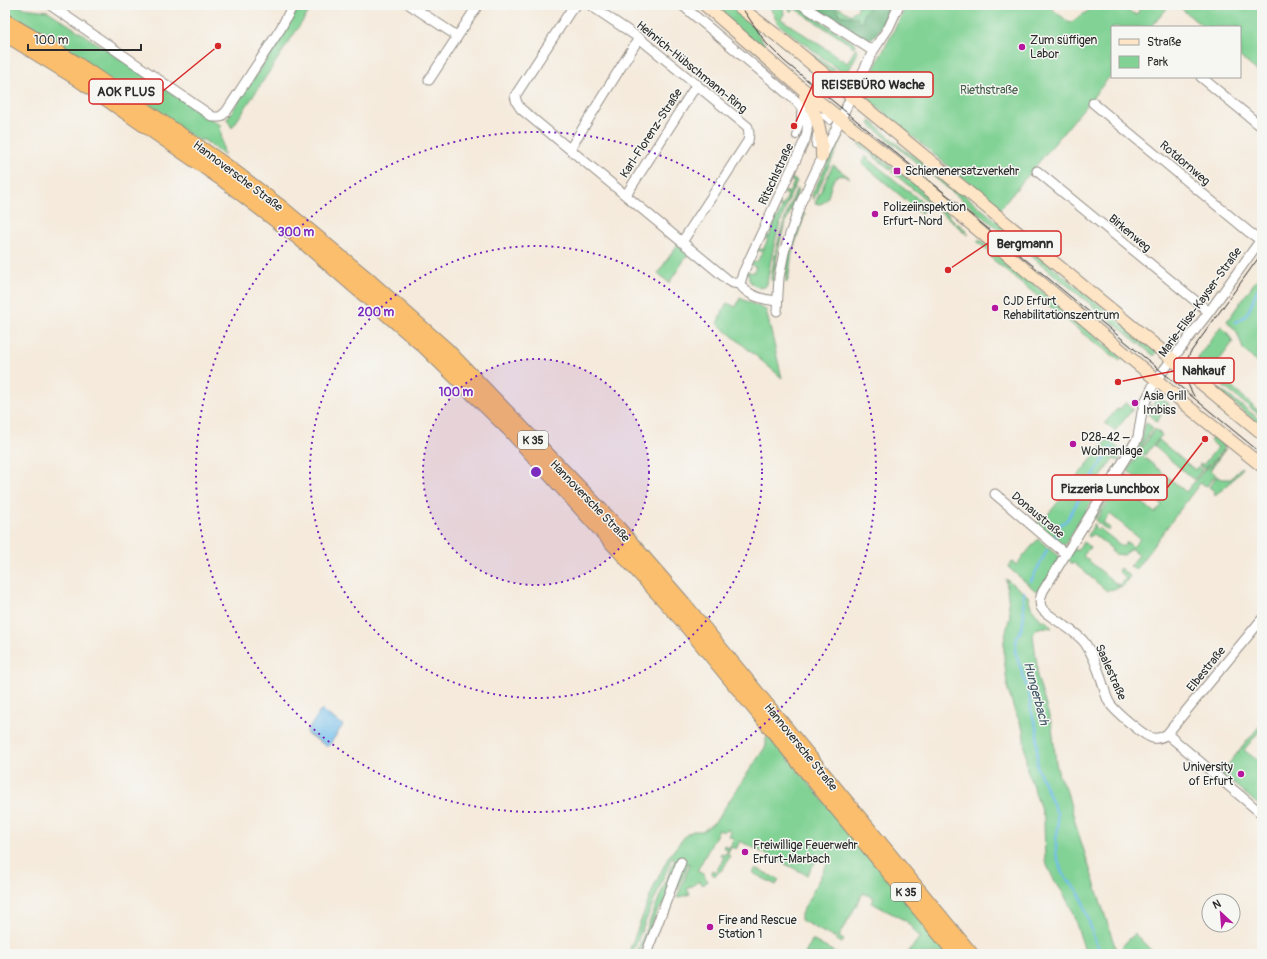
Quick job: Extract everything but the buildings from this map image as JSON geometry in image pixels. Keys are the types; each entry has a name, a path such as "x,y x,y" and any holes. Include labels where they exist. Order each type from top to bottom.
{"highway":[{"name":"Hannoversche Straße","path":"5,21 74,62 224,164 278,205 354,269 446,350 619,529 684,604 971,954"},
{"name":"Hannoversche Straße","path":"5,34 75,77 222,179 300,239 425,347 508,429 681,619 956,954"}],"main road":[{"path":"705,5 794,82 835,120 946,203 1156,380 1262,466"},
{"path":"737,5 780,37 1262,433"},
{"path":"794,82 807,98 816,114 821,132 822,156"}],"street":[{"path":"50,5 213,117 220,117 226,112 281,28 293,5"},
{"path":"410,5 457,36"},
{"path":"429,80 478,5"},
{"path":"577,5 571,10 515,96 521,109 728,280 733,283 740,284 744,289 752,294 764,299 778,301"},
{"name":"Heinrich-Hübschmann-Ring","path":"590,5 639,38 748,127 748,141 682,242"},
{"name":"Ritschlstraße","path":"682,5 795,100 803,109 807,120 808,130 805,140 743,273 740,284"},
{"path":"802,5 872,51"},
{"path":"777,311 781,265 788,237 801,202 822,156 835,120 851,96 872,51 889,27 900,5"},
{"path":"570,149 639,38"},
{"path":"1202,78 1262,127"},
{"name":"Karl-Florenz-Straße","path":"626,195 697,84"},
{"name":"Rotdornweg","path":"1093,103 1249,232 1261,240"},
{"path":"815,145 816,133 811,114 835,120"},
{"name":"Ritschlstraße","path":"796,136 800,124 811,114"},
{"name":"Birkenweg","path":"1037,171 1209,312"},
{"name":"Marie-Elise-Kayser-Straße","path":"1156,380 1209,312 1261,240"},
{"name":"Donaustraße","path":"1040,599 1043,591 1136,441 1142,412 1156,380"},
{"name":"Donaustraße","path":"995,494 1030,522 1035,529 1066,554"},
{"name":"Saalestraße","path":"1040,599 1040,605 1044,612 1076,634 1086,645 1092,655 1111,706 1146,736 1159,738 1168,734"},
{"name":"Elbestraße","path":"1168,734 1262,620"},
{"path":"1168,734 1262,814"},
{"path":"646,954 681,862"}],"green space":[{"path":"5,5 19,5 24,8 48,11 220,125 224,155 204,140 198,140 5,16"},
{"path":"297,5 320,5 308,13 232,128 227,119 289,25 296,12"},
{"path":"712,5 731,5 745,15 766,46 762,51"},
{"path":"769,5 783,5 784,14 781,19 847,63 856,48 858,52 848,72 843,73 778,24"},
{"path":"789,5 796,5 856,44 854,47 794,8 791,12"},
{"path":"812,5 835,5 851,15 854,11 858,10 858,5 892,5 876,35 867,41"},
{"path":"812,5 828,5 830,8 837,9 839,15 857,17 859,23 863,22 863,15 870,5 890,5 879,31 867,41 855,34 850,26 843,24 833,17 830,17"},
{"name":"Riethstraße","path":"907,5 1047,5 1070,23 1097,5 1114,5 1137,15 1141,5 1170,5 1152,26 1111,26 1111,75 1000,209 866,98 864,89"},
{"path":"1177,5 1262,6 1262,75 1241,58 1241,26 1202,26"},
{"path":"812,54 840,74 840,79 811,55"},
{"path":"871,121 903,149 929,166 1157,352 1154,356 869,124"},
{"path":"840,138 841,141 813,200 812,194"},
{"path":"857,140 893,168 891,170 859,145"},
{"path":"865,156 927,206 921,213 862,163"},
{"path":"833,165 850,178 842,176 837,177 833,181 824,202 819,204 815,203"},
{"path":"894,170 902,176 903,174 931,198 932,200 930,203 892,172"},
{"path":"791,178 797,181 786,206 778,231 767,284 765,287 760,288 751,283 749,274 746,273 747,271 753,273 756,267 750,264 752,261 757,262 762,252 757,250 758,248 763,250 768,239 763,237 764,235 769,237 771,232 767,229 768,227 772,229 776,221 771,219 772,217 777,219 782,208 778,206 779,204 783,206 788,195 784,193 785,191 789,193 794,182 790,180"},
{"path":"797,188 796,198 781,238 772,281 771,279 778,244 788,210"},
{"path":"940,205 953,220 965,230 968,235 936,208"},
{"path":"804,213 805,214 792,252 788,281 786,283 790,246 796,228"},
{"path":"979,240 1122,358 1120,361 1086,336 991,258 989,252 977,241"},
{"path":"678,244 689,253 669,283 658,273"},
{"path":"1262,272 1262,341 1258,349 1260,357 1256,362 1243,349 1237,332 1227,321"},
{"path":"740,298 766,310 782,378 717,323 727,303 736,307"},
{"path":"1221,326 1233,342 1212,370 1262,414 1262,417 1196,365 1199,356"},
{"path":"1219,391 1262,421 1262,427"},
{"path":"1160,398 1169,404 1163,413 1153,404"},
{"path":"1126,402 1133,409 1115,431 1105,423 1117,409 1119,410"},
{"path":"1150,404 1161,415 1157,422 1149,415 1147,410"},
{"path":"1147,423 1153,428 1126,470 1125,469 1142,440 1145,424"},
{"path":"1155,429 1162,435 1145,455 1140,451"},
{"path":"1213,437 1225,447 1204,469 1199,465 1203,465 1218,447 1210,441"},
{"path":"1108,439 1124,453 1118,461 1113,458 1094,488 1098,492 1063,547 1036,524 1036,521 1040,524"},
{"path":"1159,440 1195,470 1198,466 1202,470 1194,480 1154,446"},
{"path":"1226,448 1210,470 1216,475 1207,486 1200,483 1135,570 1130,566 1139,555 1131,549 1124,555 1115,554 1111,551 1112,549 1093,534 1090,537 1088,536 1094,524 1096,525 1094,527 1098,530 1099,528 1123,547 1127,542 1133,547 1140,539 1110,514 1103,523 1110,528 1108,531 1096,521 1126,474 1139,484 1138,485 1132,480 1125,489 1155,513 1162,505 1157,501 1160,497 1155,493 1156,491 1153,489 1152,491 1145,486 1147,484 1144,481 1142,483 1128,471 1139,453 1186,492 1204,470 1211,465"},
{"path":"1241,467 1242,469 1228,485 1215,495 1214,491 1209,487 1217,476 1221,479 1231,479"},
{"path":"1123,471 1125,472 1095,519 1094,518"},
{"path":"1038,539 1060,558 1041,588 1036,591 1008,567 1012,562 1016,565"},
{"path":"1083,542 1090,547 1083,556 1119,586 1126,578 1118,571 1120,568 1130,576 1123,586 1107,591 1074,563 1072,564 1068,558 1074,549 1077,551"},
{"path":"1006,579 1028,596 1031,607 1042,621 1044,619 1052,628 1044,627 1036,629 1033,635 1037,676 1052,726 1059,776 1067,792 1077,829 1117,953 1135,934 1155,954 1086,954 1071,908 1053,878 1045,861 1044,818 1027,770 1023,729 1014,709 1008,690 1004,658 1004,641 1010,616"},
{"path":"1262,723 1262,728 1244,750 1257,760 1262,755 1262,782 1259,786 1262,788 1262,808 1221,773"},
{"path":"769,735 950,954 907,954 920,937 906,921 872,903 874,898 863,893 839,937 844,940 842,943 835,939 837,937 835,936 834,938 801,920 801,914 827,864 822,861 824,857 820,855 807,875 740,841 736,849 731,847 727,854 730,856 723,869 714,876 711,872 712,870 716,872 724,857 720,855 721,853 725,855 728,850 723,847 724,845 729,848 734,839 729,836 731,832 726,829 724,832 719,830 697,871 703,874 708,881 703,885 699,881 687,889 690,894 677,898 690,864 688,863 678,889 674,890 657,912 639,954 636,954 675,859 672,857 632,954 628,954 655,884 669,856 686,835 693,831 702,831 716,821 766,746 766,738"},
{"path":"756,868 779,880 776,885 753,873"},
{"path":"812,940 838,954 805,954"}],"water":[{"path":"321,710 343,725 328,747 306,733"}],"waterway":[{"name":"Hungerbach","path":"1235,322 1247,314 1256,292 1262,283"},
{"name":"Hungerbach","path":"1056,536 1060,525 1067,520 1111,448"},
{"name":"Hungerbach","path":"1031,581 1047,550"},
{"name":"Hungerbach","path":"1024,592 1024,615 1022,628 1017,637 1015,651 1029,693 1031,710 1037,730 1037,767 1057,813 1058,828 1056,853 1062,873 1077,890 1082,899 1095,941 1102,954"}],"tram line":[{"path":"740,5 766,43 784,61 1262,454"},
{"path":"1194,396 1186,375 1186,364 1190,353 1262,253"}],"place":[{"name":"AOK PLUS","path":"218,46"},
{"name":"Zum süffigen Labor","path":"1022,47"},
{"name":"REISEBÜRO Wache","path":"794,126"},
{"name":"Schienenersatzverkehr","path":"897,171"},
{"name":"Polizeiinspektion Erfurt-Nord","path":"875,214"},
{"name":"Bergmann","path":"948,270"},
{"name":"CJD Erfurt Rehabilitationszentrum","path":"995,308"},
{"name":"Nahkauf","path":"1118,382"},
{"name":"Asia Grill Imbiss","path":"1135,403"},
{"name":"Pizzeria Lunchbox","path":"1205,439"},
{"name":"D28-42 – Wohnanlage","path":"1073,444"},
{"name":"University of Erfurt","path":"1241,774"},
{"name":"Freiwillige Feuerwehr Erfurt-Marbach","path":"745,852"},
{"name":"Fire and Rescue Station 1","path":"710,927"}]}
